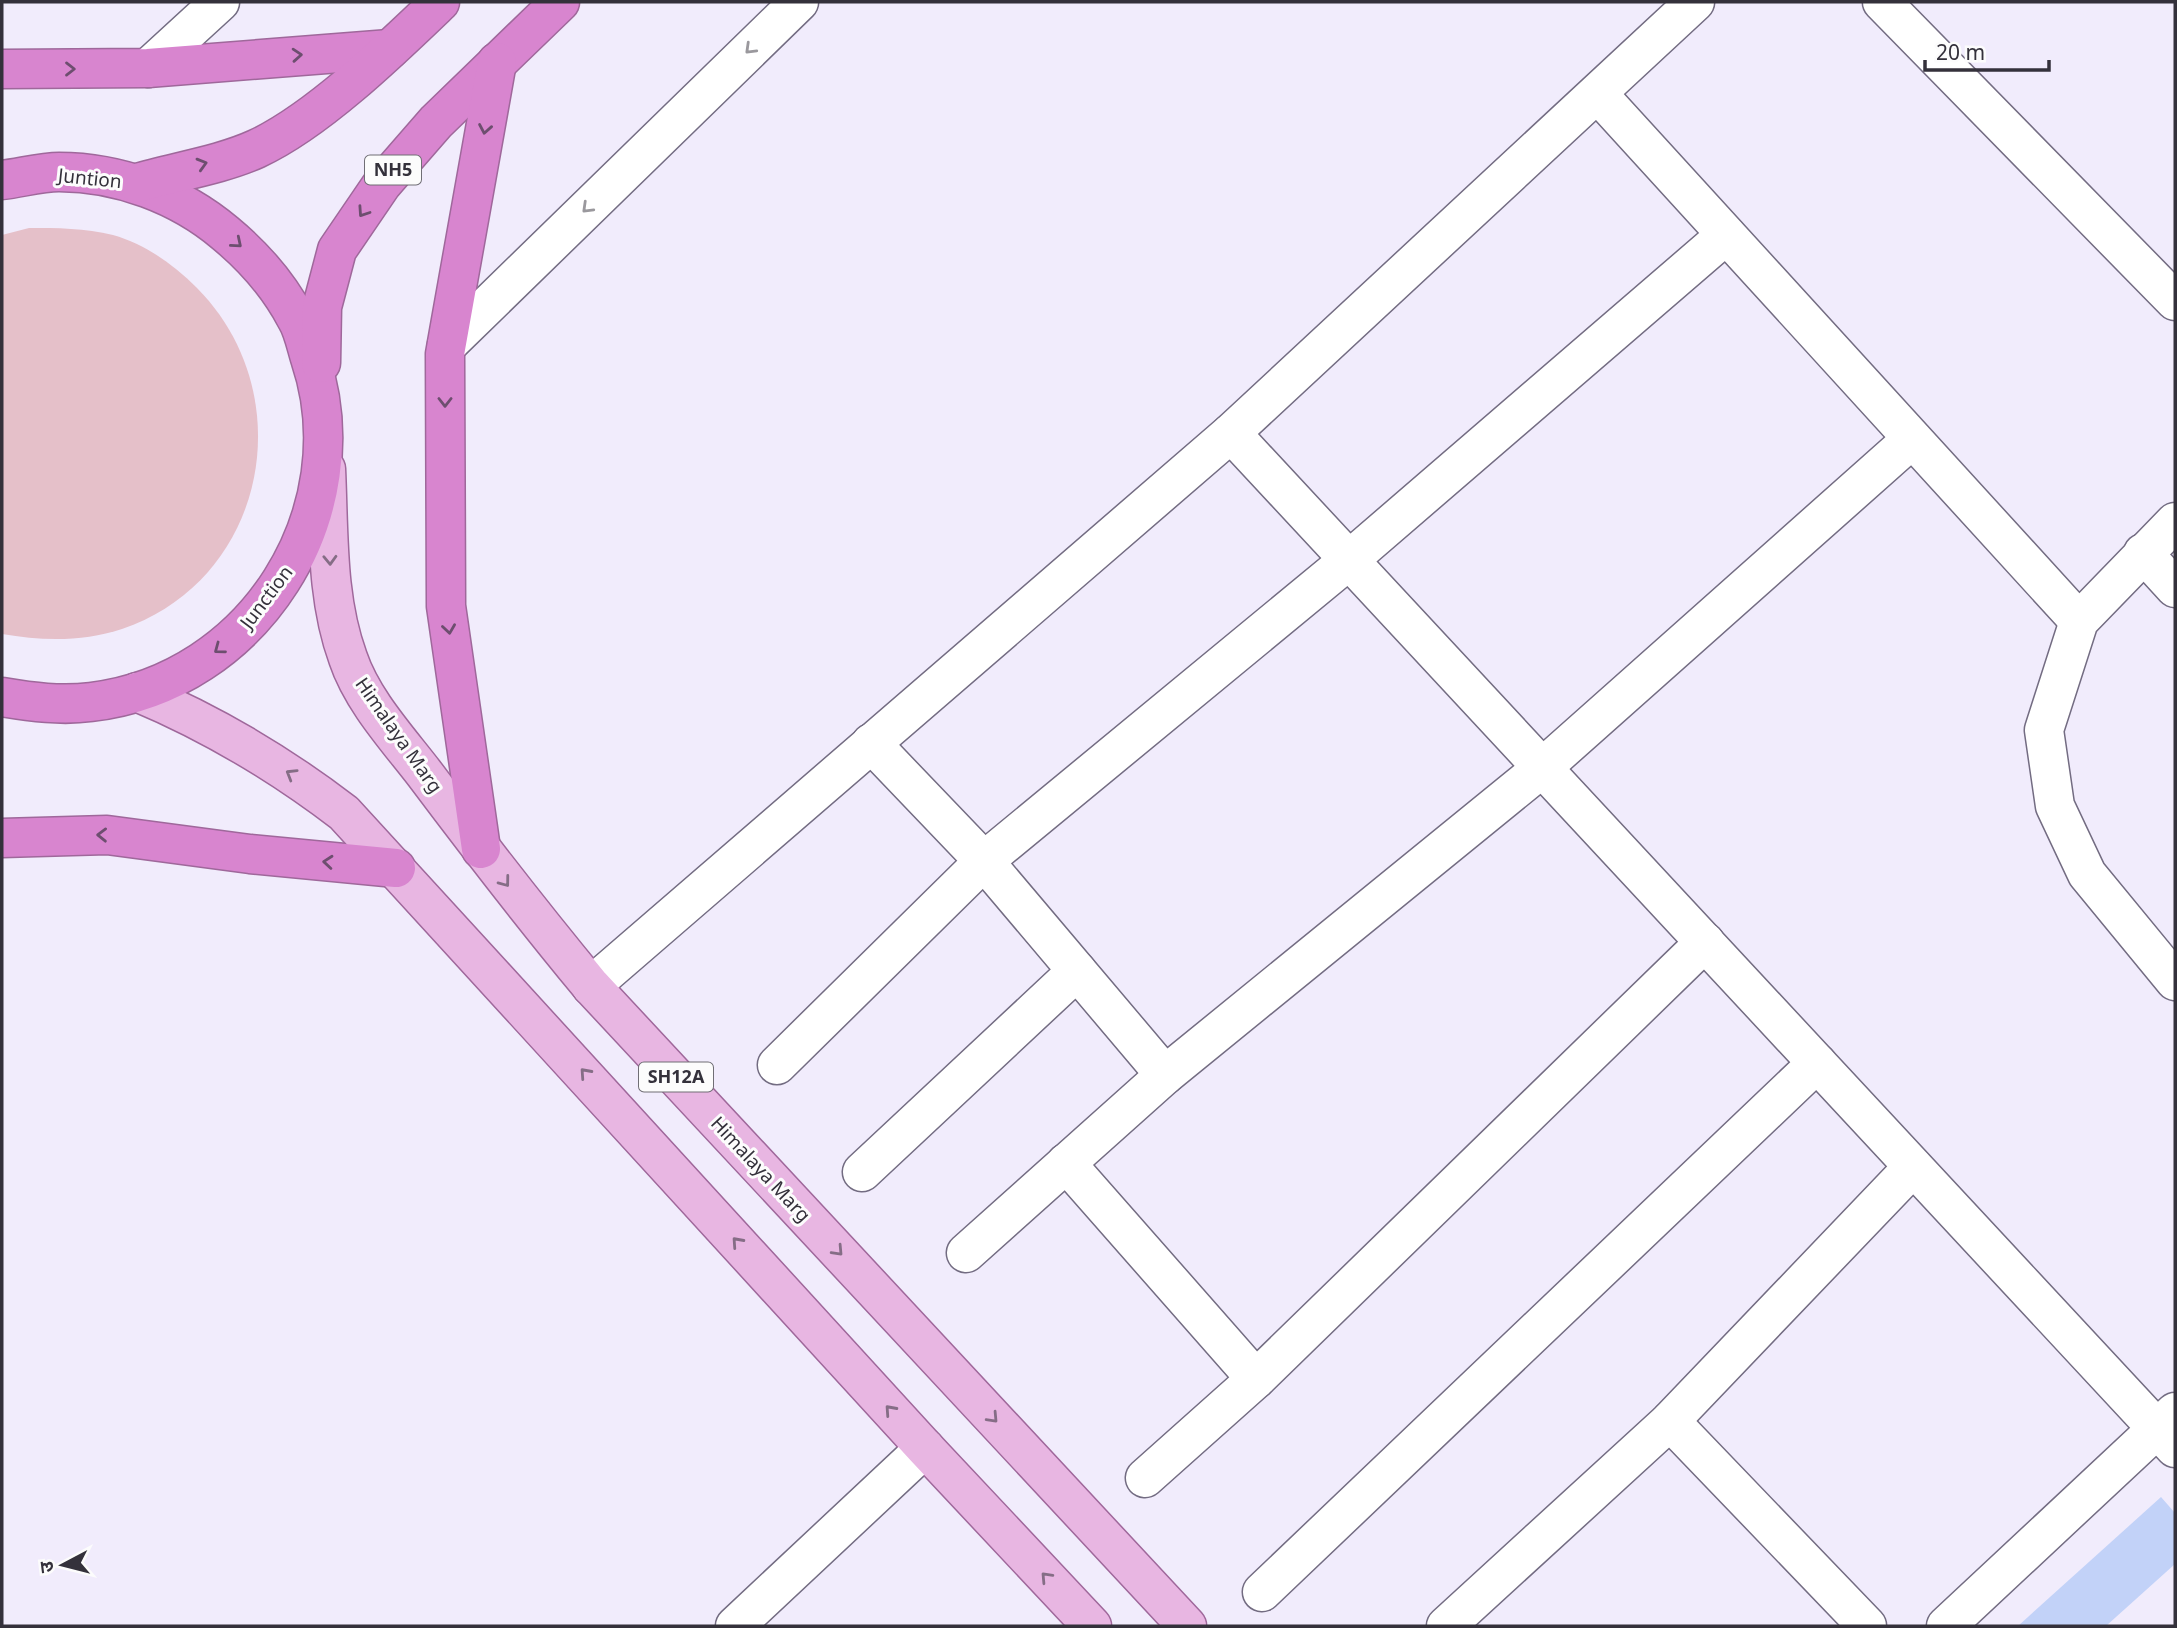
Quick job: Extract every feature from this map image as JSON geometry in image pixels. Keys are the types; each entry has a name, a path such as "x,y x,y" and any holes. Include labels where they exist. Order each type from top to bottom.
{"highway":[{"name":"NH5","path":"137,183 255,149 291,128 390,49 440,2"},
{"name":"NH5","path":"320,387 322,307 337,250 382,184 436,122 560,2"},
{"path":"2,69 148,68 390,49"},
{"path":"481,849 446,606 447,345 497,62"},
{"name":"Juntion","path":"2,180 59,172 137,183"},
{"name":"Junction","path":"2,697 45,704 92,702 137,692 181,674 221,649 256,617 285,579 306,536 320,490 325,443 320,387 297,319 257,259 202,213 137,183"},
{"path":"2,838 107,835 250,854 396,868"}],"main road":[{"name":"Himalaya Marg","path":"325,443 331,588 348,659 370,700 481,849 591,986 1187,1626"},
{"name":"SH12A","path":"137,692 192,715 299,779 344,813 925,1448 1092,1626"}],"street":[{"path":"148,68 220,2"},
{"path":"447,345 799,2"},
{"path":"591,986 1231,433 1695,2"},
{"path":"1882,2 2175,301"},
{"path":"1598,94 2079,621"},
{"path":"776,1065 985,860 1349,560 1726,235"},
{"path":"1231,433 1913,1167 2169,1429 1946,1626"},
{"path":"966,1253 1165,1074 1542,768 1912,439"},
{"path":"2175,522 2079,621 2044,730 2055,806 2087,874 2175,981"},
{"path":"2143,553 2175,588"},
{"path":"871,743 985,860 1165,1074"},
{"path":"1145,1478 1256,1379 1705,942"},
{"path":"862,1172 1077,971"},
{"path":"1262,1592 1818,1063"},
{"path":"1066,1163 1256,1379"},
{"path":"1454,1624 1670,1421 1913,1167"},
{"path":"1670,1421 1867,1626"},
{"path":"736,1626 925,1448"}],"shaded area":[{"path":"29,228 71,229 113,235 158,256 178,271 197,288 230,331 250,379 258,429 254,480 238,527 210,570 171,604 122,629 92,636 47,639 2,634 2,235"}],"building":[{"path":"2161,1497 2175,1513 2175,1564 2106,1626 2018,1626"}]}
